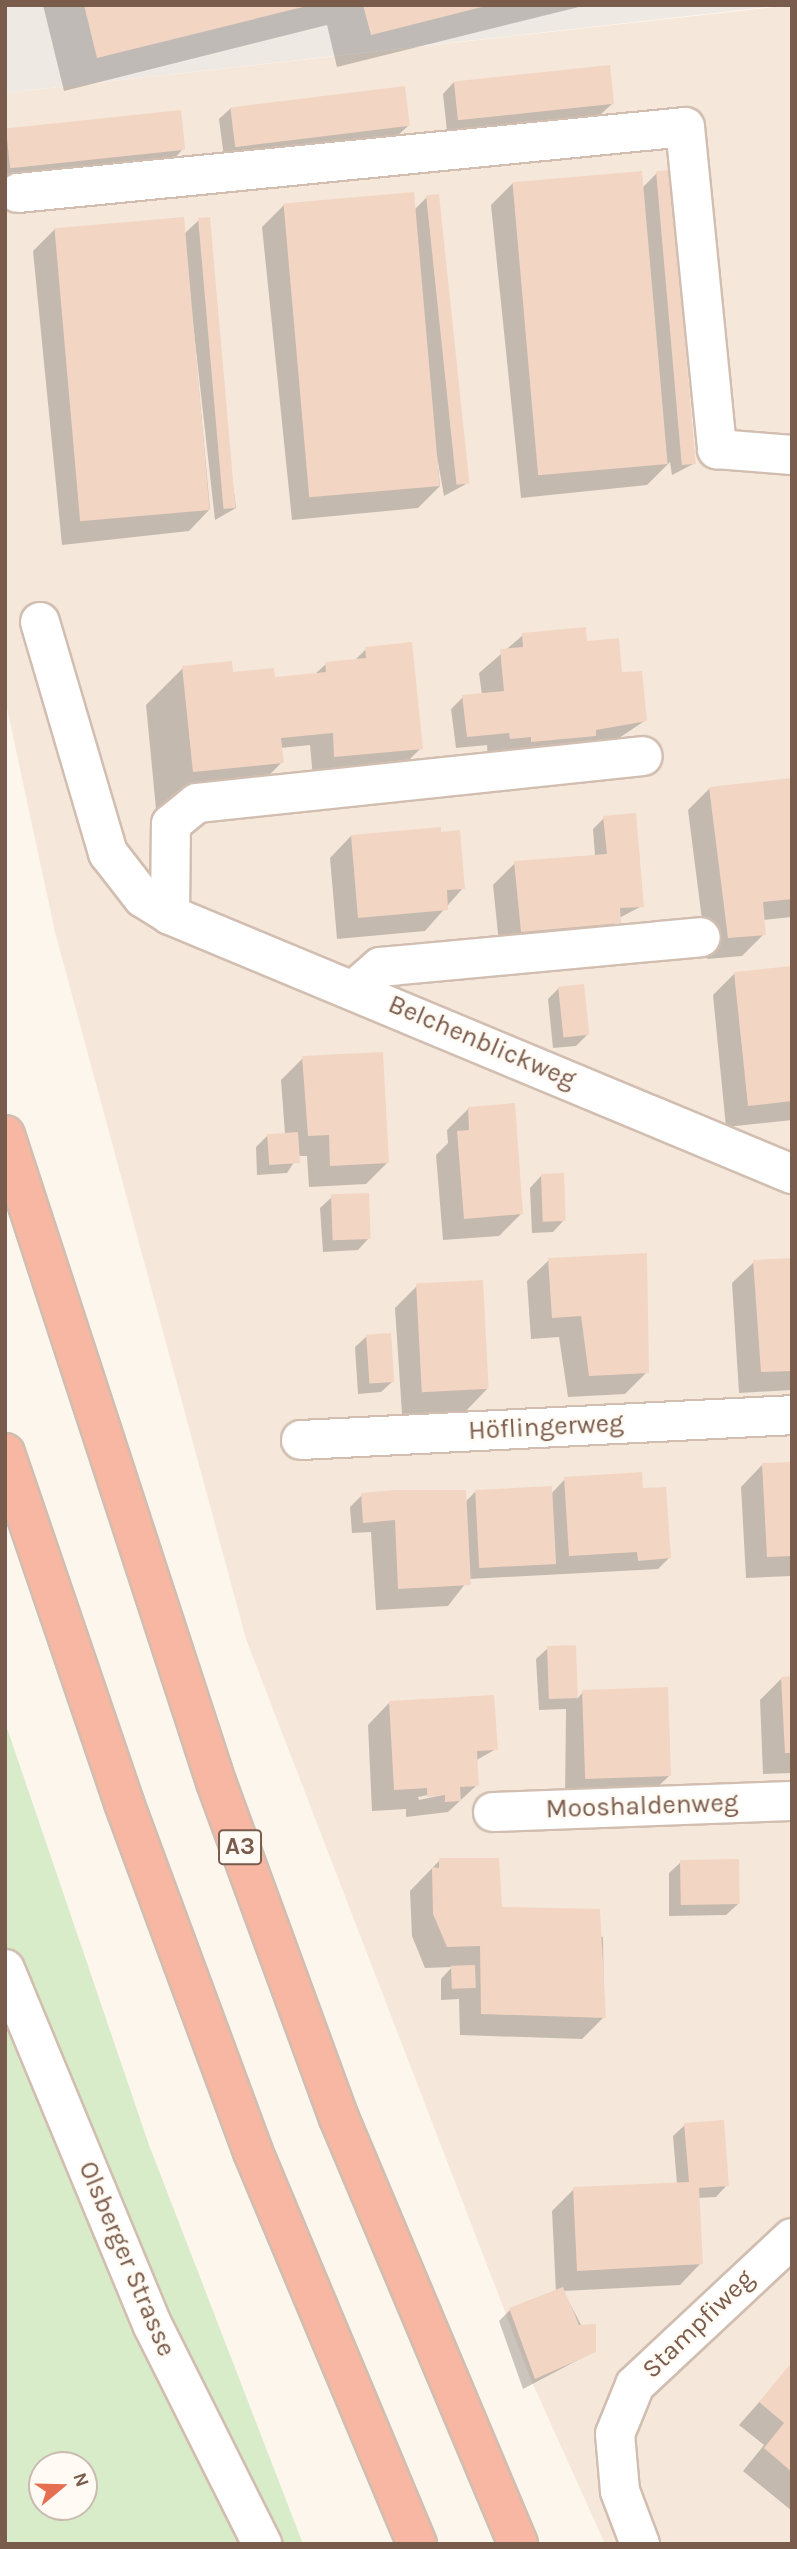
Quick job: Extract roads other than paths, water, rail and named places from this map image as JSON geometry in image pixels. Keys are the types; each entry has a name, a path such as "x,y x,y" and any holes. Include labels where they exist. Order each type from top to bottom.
{"highway":[{"name":"A3","path":"5,1135 216,1782 340,2118 519,2544"},
{"path":"5,1453 124,1803 248,2139 417,2544"}],"street":[{"path":"18,193 685,127 717,449 792,455"},
{"name":"Belchenblickweg","path":"40,622 108,853 142,898 170,915 356,988 792,1174"},
{"path":"170,915 171,824 197,803 465,778 487,769 643,756"},
{"path":"356,988 380,967 701,937"},
{"name":"Höflingerweg","path":"300,1440 792,1415"},
{"name":"Mooshaldenweg","path":"493,1812 792,1801"},
{"name":"Olsberger Strasse","path":"5,1969 153,2326 262,2544"},
{"name":"Stampfiweg","path":"640,2544 620,2491 615,2434 635,2385 792,2238"}]}
